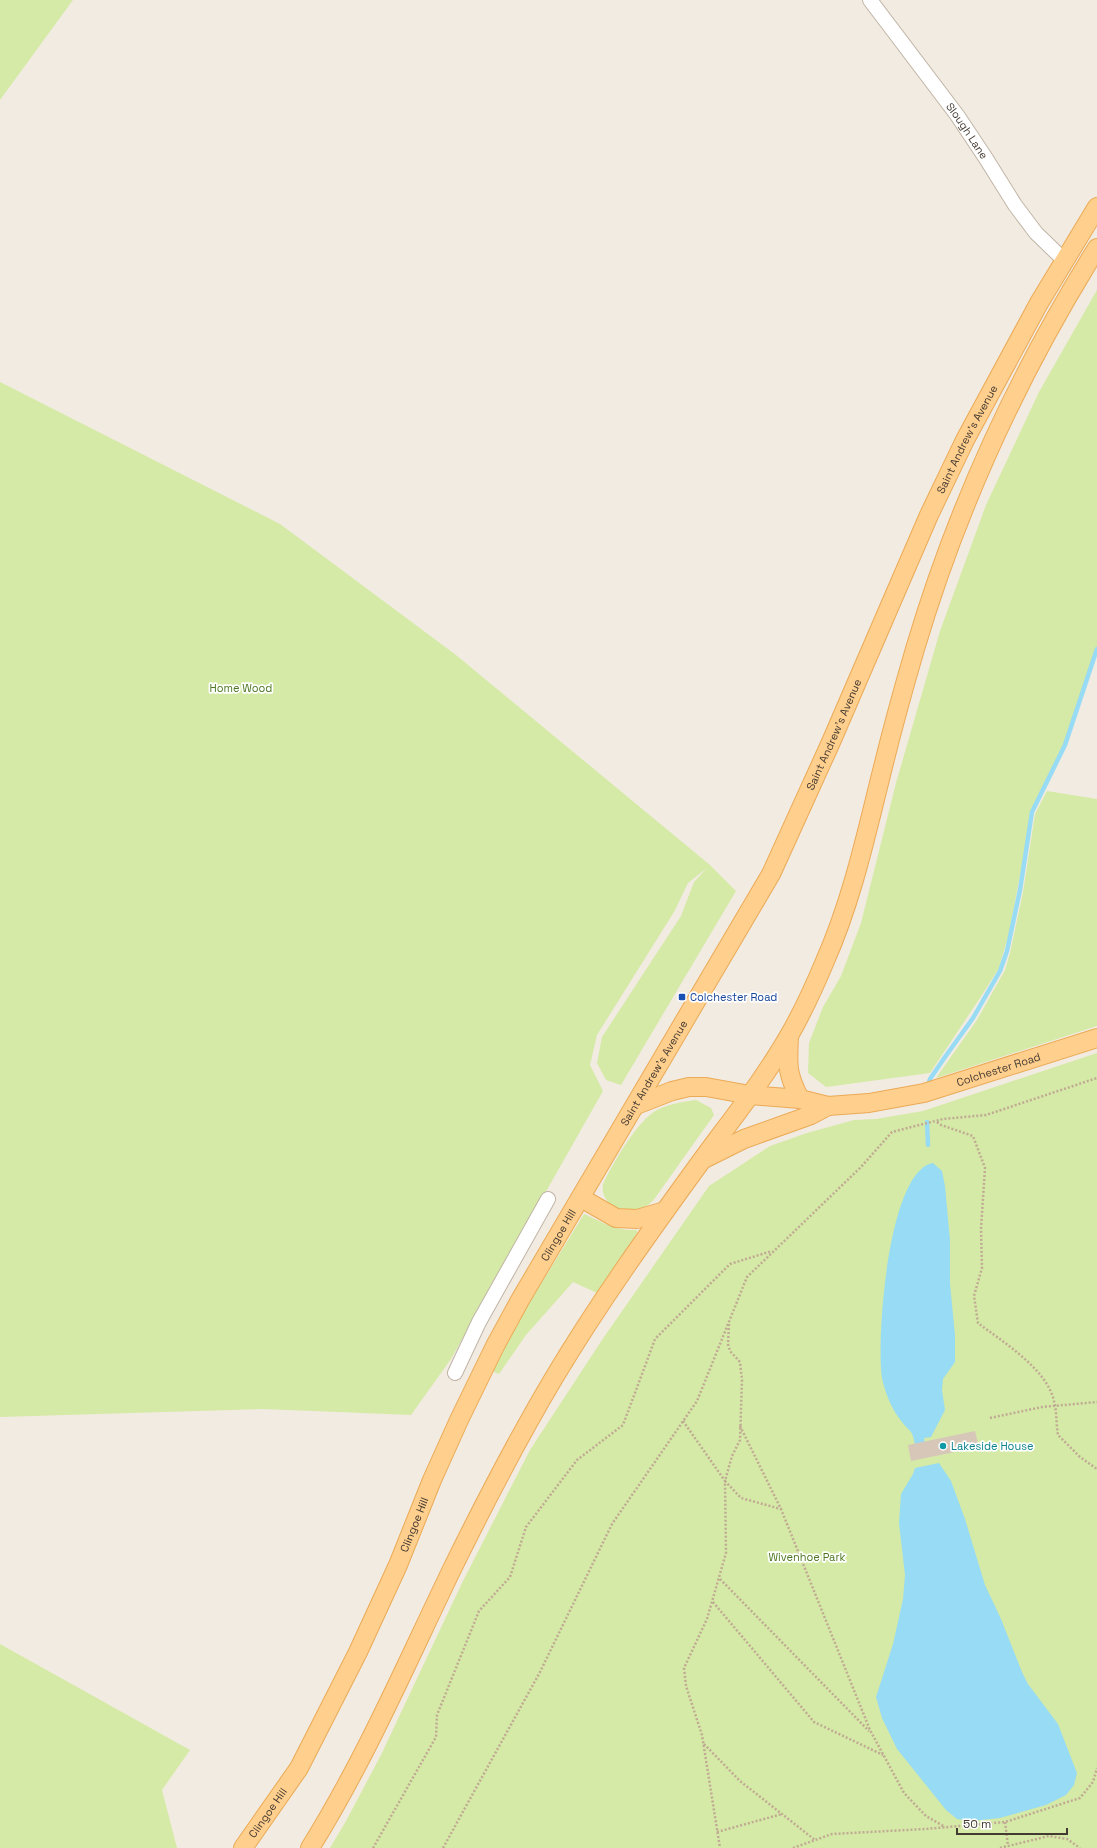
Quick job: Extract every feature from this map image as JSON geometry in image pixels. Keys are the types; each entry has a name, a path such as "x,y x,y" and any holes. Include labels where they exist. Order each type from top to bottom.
{"main road":[{"path":"1064,260 1097,207"},
{"name":"Saint Andrew's Avenue","path":"666,1211 750,1095 789,1035 824,964 844,914 858,867 887,750 916,647 956,528 989,448 1054,320 1097,248"},
{"name":"Saint Andrew's Avenue","path":"581,1198 771,874 828,749 932,508 978,413 1064,260"},
{"path":"789,1035 788,1065 791,1081 800,1099"},
{"name":"Colchester Road","path":"636,1105 672,1090 689,1087 706,1087 750,1095 800,1099 828,1106 869,1103 924,1093 1097,1038"},
{"name":"Colchester Road","path":"703,1159 744,1139 811,1115 828,1106"},
{"path":"581,1198 616,1218 637,1219 666,1211"},
{"name":"Clingoe Hill","path":"243,1848 299,1768 358,1652 398,1565 432,1480 495,1346 520,1300 581,1198"},
{"path":"310,1848 337,1804 372,1739 453,1566 521,1433 581,1332 666,1211"}],"street":[{"name":"Slough Lane","path":"870,0 957,116 1015,205 1036,233 1064,260"},
{"path":"455,1373 490,1302 548,1199"}],"path":[{"path":"443,1848 540,1672 612,1524 697,1401 747,1277 861,1166 892,1132 937,1121 986,1115 1097,1078"},
{"path":"937,1121 941,1125 973,1136 985,1168 982,1268 974,1296 978,1323 1023,1359 1047,1382 1055,1406 1058,1435 1080,1457 1097,1469"},
{"path":"373,1848 436,1737 437,1715 479,1611 510,1577 526,1527 577,1460 623,1425 655,1340 730,1264 774,1250"},
{"path":"720,1848 703,1744 686,1686 684,1668 704,1626 713,1602 726,1553 725,1481 732,1456 740,1440 742,1380 740,1362 730,1351 728,1344 729,1322"},
{"path":"990,1418 1055,1406 1097,1402"},
{"path":"683,1421 725,1481 741,1498 781,1509"},
{"path":"740,1426 781,1509 871,1734 904,1793 926,1816 945,1827"},
{"path":"720,1578 871,1734"},
{"path":"713,1602 814,1722 883,1755"},
{"path":"703,1744 740,1781 815,1840"},
{"path":"792,1848 832,1834 1005,1822 1080,1798 1093,1782 1097,1768"},
{"path":"717,1832 783,1814"},
{"path":"1005,1822 1008,1846"},
{"path":"1000,1848 1049,1836 1067,1839 1080,1848"}],"green space":[{"path":"0,0 73,0 0,100"},
{"path":"1097,290 1097,649 1065,745 1032,812 1009,933 999,968 930,1073 826,1087 808,1073 809,1043 823,1007 841,976 861,923 896,783 940,631 986,505 1039,392"},
{"name":"Home Wood","path":"0,382 280,524 456,655 710,865 736,891 621,1085 606,1080 597,1063 602,1037 681,916 694,882 707,868 688,883 674,912 597,1035 590,1065 603,1091 451,1359 411,1415 263,1409 0,1417"},
{"path":"1047,791 1097,799 1097,1026 936,1078 977,1020 1005,970 1023,892 1035,814"},
{"name":"Wivenhoe Park","path":"1097,1053 1097,1848 330,1848 381,1755 462,1583 530,1450 602,1340 709,1186 770,1146 807,1133 854,1120 876,1119 923,1111"},
{"path":"696,1100 711,1108 714,1115 655,1198 648,1205 633,1211 611,1205 603,1192 603,1184 626,1143 642,1123 649,1115 661,1108 681,1102"},
{"path":"584,1214 616,1228 637,1230 637,1233 597,1293 573,1282 526,1335 499,1374 492,1371 514,1328"},
{"path":"0,1644 190,1750 162,1790 177,1848 0,1848"}],"water":[{"path":"933,1163 942,1171 945,1186 950,1240 950,1284 955,1335 955,1362 943,1379 942,1390 945,1410 931,1437 924,1438 925,1443 915,1445 912,1433 895,1412 885,1390 882,1378 881,1329 888,1259 905,1194 918,1173"},
{"path":"939,1463 951,1481 965,1519 985,1585 1001,1619 1022,1672 1028,1684 1058,1724 1077,1773 1074,1785 1066,1795 1046,1805 1000,1818 972,1821 957,1819 946,1810 897,1749 882,1718 876,1697 893,1644 903,1599 905,1575 899,1523 901,1494 915,1468"}],"building":[{"name":"Lakeside House","path":"975,1431 979,1447 911,1461 908,1445"}],"waterway":[{"path":"928,1086 930,1079 973,1018 1000,971 1007,951 1020,890 1032,812 1065,745 1097,649"},
{"path":"927,1122 928,1145"}],"place":[{"name":"Colchester Road","path":"682,997"},
{"name":"Lakeside House","path":"943,1446"}]}
